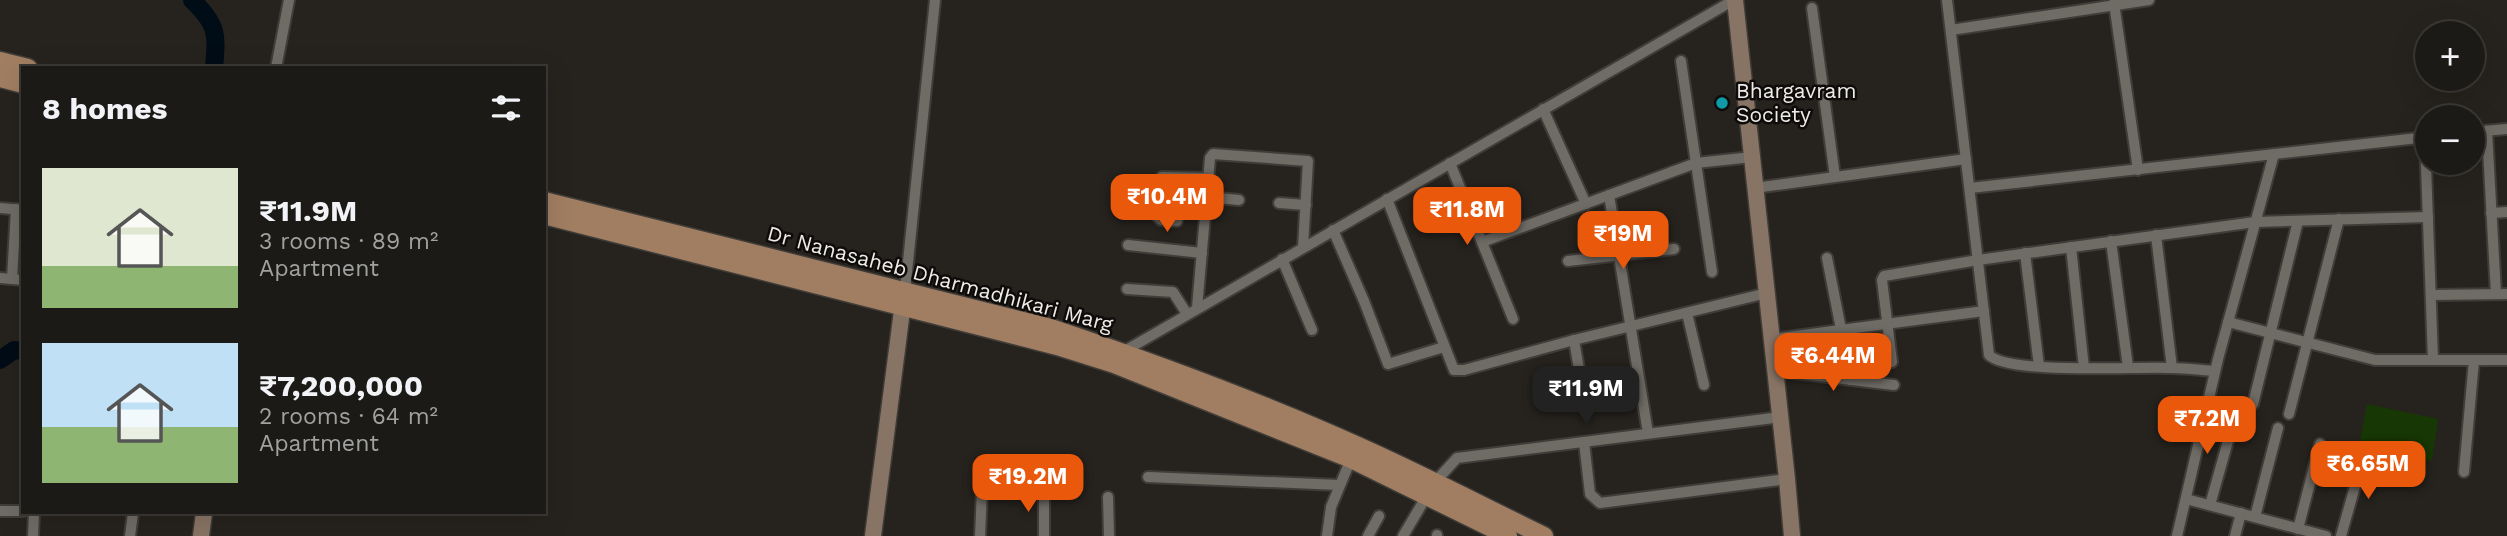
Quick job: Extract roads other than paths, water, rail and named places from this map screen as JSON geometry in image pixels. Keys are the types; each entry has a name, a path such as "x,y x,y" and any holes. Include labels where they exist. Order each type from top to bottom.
{"main road":[{"path":"0,61 21,66"},
{"path":"0,78 21,83"},
{"name":"Dr Nanasaheb Dharmadhikari Marg","path":"546,202 904,299"},
{"name":"Dr Nanasaheb Dharmadhikari Marg","path":"546,215 904,299 1051,328 1118,358 1231,392 1431,489 1544,536"},
{"name":"Dr Nanasaheb Dharmadhikari Marg","path":"1431,489 1508,536"}],"street":[{"path":"276,66 289,0"},
{"path":"873,536 904,299 935,0"},
{"path":"1118,358 1197,308 1734,0 1792,536"},
{"path":"1947,0 1988,351 1991,357 1999,362 2039,366 2215,371"},
{"path":"1951,30 2149,0"},
{"path":"2114,4 2138,170"},
{"path":"1812,8 1835,177"},
{"path":"1681,61 1712,272"},
{"path":"1543,109 1586,204"},
{"path":"2431,295 2501,294 2491,213 2487,131 2507,129"},
{"path":"1970,188 2415,138"},
{"path":"1197,308 1210,158 1215,153 1306,160 1309,165 1303,247"},
{"path":"2177,536 2215,371 2274,155"},
{"path":"1482,242 1696,163 1752,157"},
{"path":"1755,188 1966,159"},
{"path":"1450,163 1513,318"},
{"path":"2427,175 2433,360"},
{"path":"1177,221 1161,220 1157,216 1162,177 1208,178"},
{"path":"1609,195 1648,433"},
{"path":"1207,197 1239,200"},
{"path":"1387,199 1451,367 1458,370 1767,293"},
{"path":"1279,203 1306,205"},
{"path":"0,208 20,210 11,279"},
{"path":"2491,213 2507,212"},
{"path":"1892,362 1882,280 1884,276 2025,253 2255,222 2428,217"},
{"path":"2289,414 2339,219"},
{"path":"2253,404 2298,221"},
{"path":"1333,230 1388,364 1444,347"},
{"path":"2156,235 2172,368"},
{"path":"2111,242 2128,367"},
{"path":"1128,245 1202,253"},
{"path":"2071,247 2084,368"},
{"path":"1568,261 1674,249"},
{"path":"2025,253 2039,366"},
{"path":"1827,258 1851,380"},
{"path":"1282,260 1312,330"},
{"path":"1127,289 1173,292 1187,314"},
{"path":"1772,339 1984,311"},
{"path":"1687,313 1704,386"},
{"path":"2228,322 2375,360 2507,360"},
{"path":"1574,340 1586,410"},
{"path":"2464,472 2473,360"},
{"path":"1776,370 1894,385"},
{"path":"2210,505 2235,416"},
{"path":"1404,536 1431,489 1457,458 1781,417"},
{"path":"2255,517 2278,428"},
{"path":"1584,442 1590,494 1600,503 1787,479"},
{"path":"2291,530 2320,444"},
{"path":"2341,536 2365,451"},
{"path":"1327,536 1331,507 1354,452"},
{"path":"1148,477 1339,485"},
{"path":"980,536 982,490"},
{"path":"1044,493 1044,536"},
{"path":"1108,497 1109,536"},
{"path":"2186,499 2255,517 2291,530 2326,536"},
{"path":"0,511 21,511"},
{"path":"2235,536 2241,513"},
{"path":"33,536 34,514"},
{"path":"130,536 133,514"},
{"path":"201,536 204,514"},
{"path":"1368,536 1379,516"}],"waterway":[{"path":"192,0 207,16 214,31 214,66"},
{"path":"0,360 14,350 21,351"}],"place":[{"name":"Bhargavram Society","path":"1722,103"}]}
